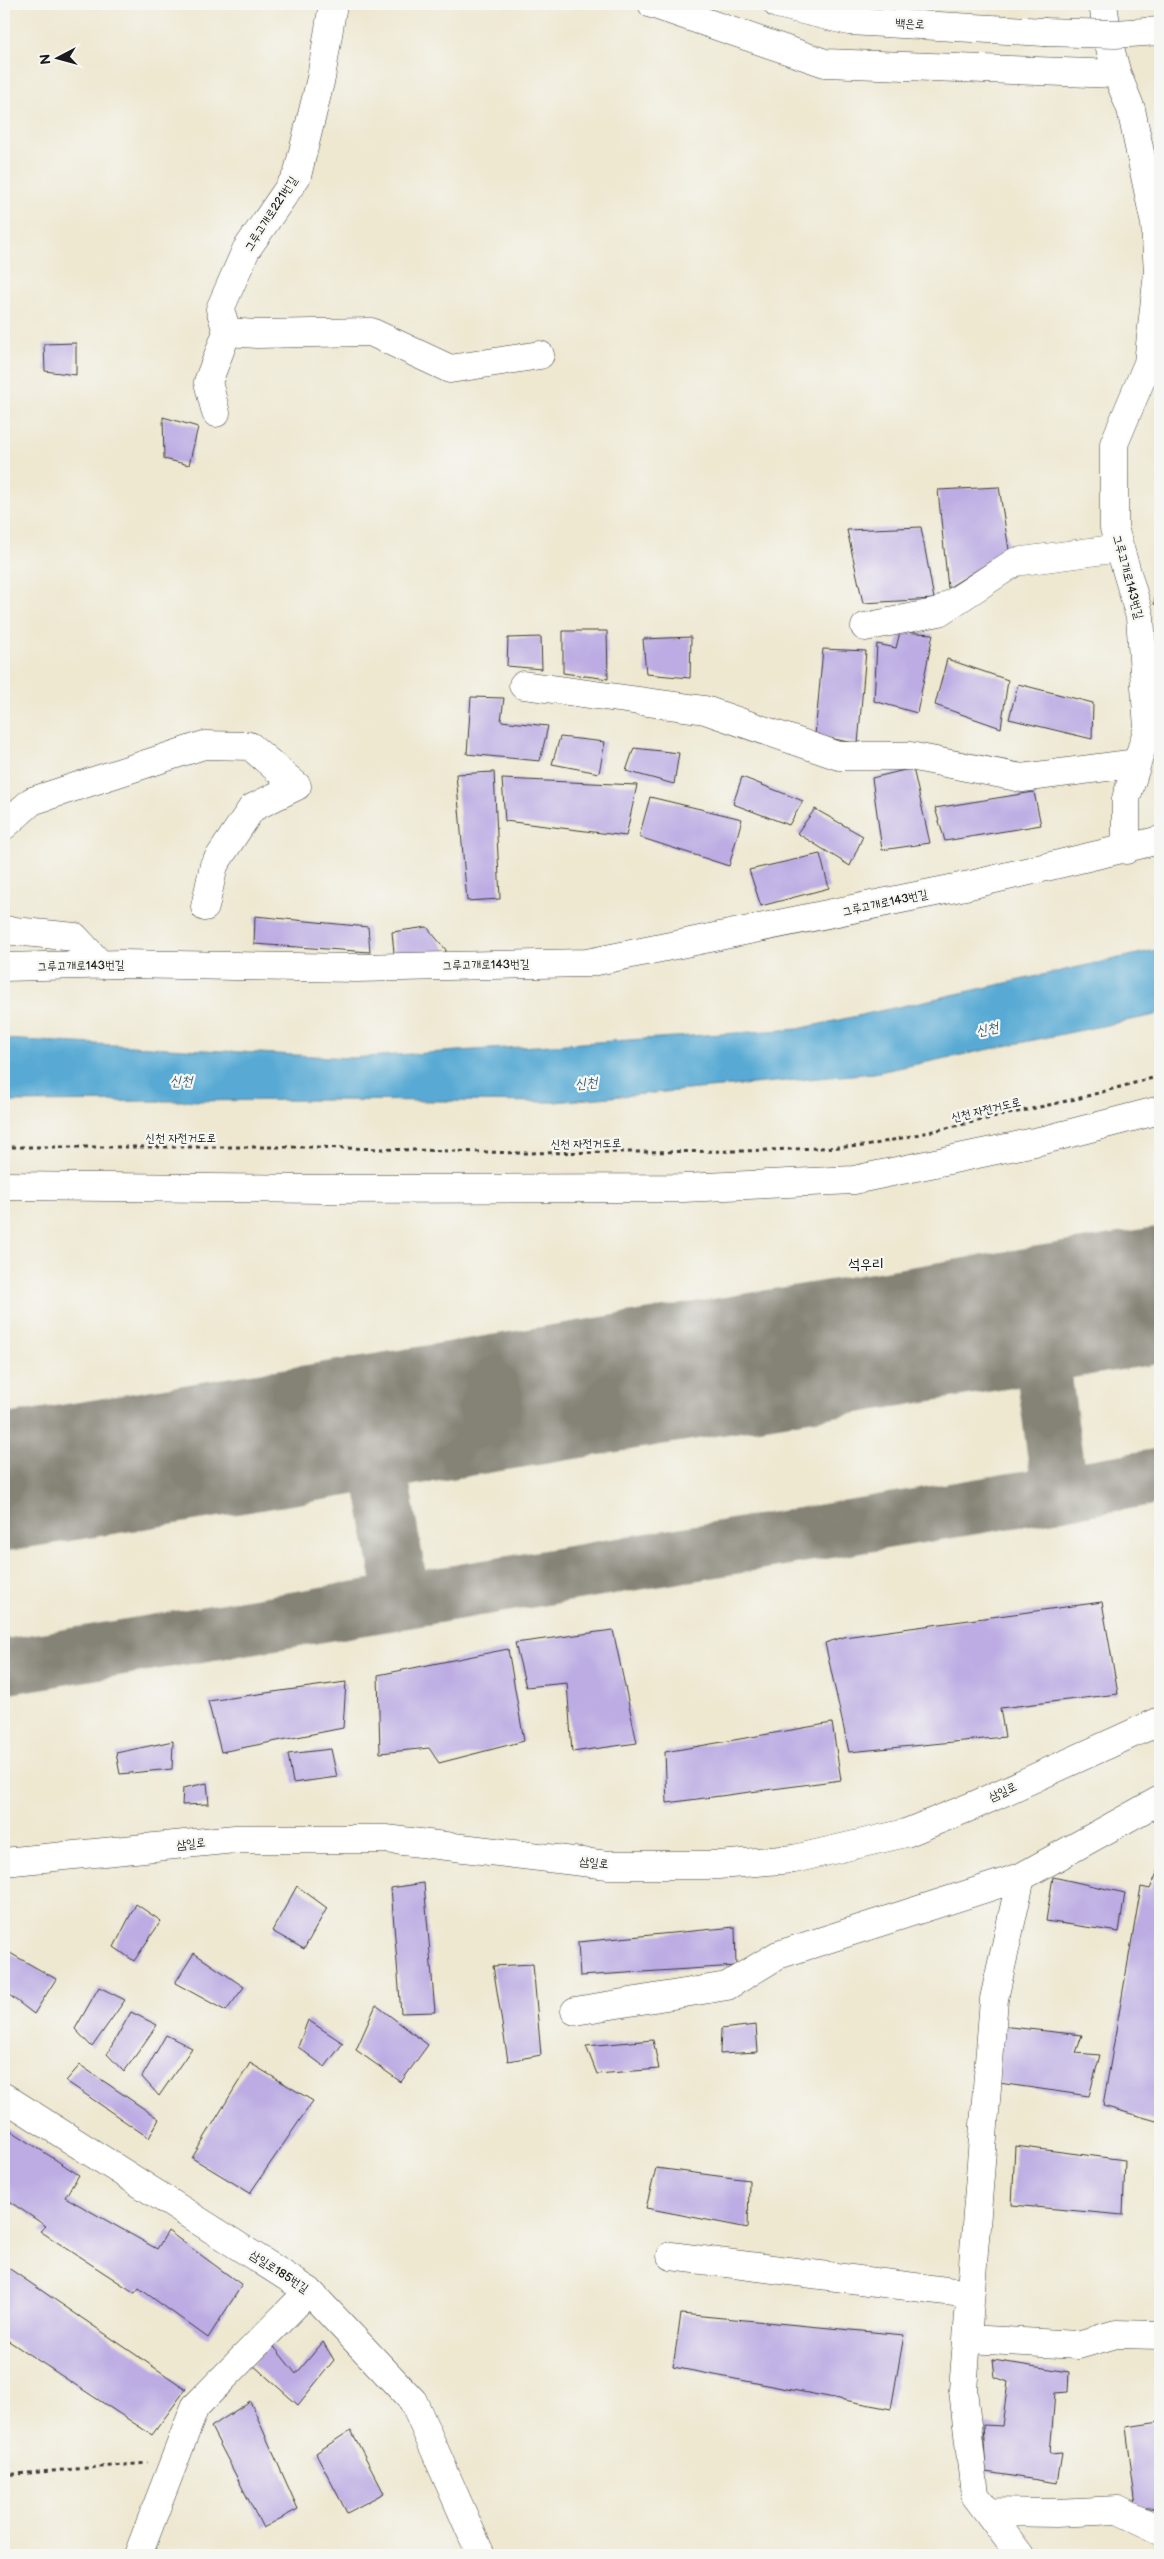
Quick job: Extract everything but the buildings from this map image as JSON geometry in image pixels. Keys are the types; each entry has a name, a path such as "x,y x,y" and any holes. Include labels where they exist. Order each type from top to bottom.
{"street":[{"name":"그루고개로221번길","path":"227,332 220,309 246,250 297,176 321,78 333,4"},
{"path":"652,4 825,63 1117,74"},
{"name":"백은로","path":"777,4 849,21 1044,32 1116,34 1160,31"},
{"name":"그루고개로143번길","path":"4,967 101,965 357,968 588,963 970,885 1126,850 1126,799 1148,728 1140,617 1114,528 1114,444 1148,363 1158,272 1158,223 1132,109 1117,74 1109,44 1103,4"},
{"path":"216,413 208,382 227,332 257,334 371,332 450,370 540,355"},
{"path":"865,627 939,612 1015,562 1120,548"},
{"path":"523,685 704,710 839,756 910,756 1022,778 1137,763"},
{"path":"4,826 32,801 204,745 250,746 297,786 252,808 214,865 205,907"},
{"path":"1126,850 1160,840"},
{"path":"4,930 75,937 101,965"},
{"path":"4,1186 327,1189 683,1188 854,1180 1044,1140 1160,1110"},
{"name":"삼일로","path":"4,1862 235,1840 386,1839 608,1864 718,1864 794,1859 906,1833 975,1805 1160,1721"},
{"path":"575,2011 727,1986 778,1955 1021,1877 1160,1800"},
{"path":"1020,2555 975,2495 963,2390 994,1999 1021,1877"},
{"name":"삼일로185번길","path":"4,2097 310,2291 413,2401 481,2555"},
{"path":"671,2256 970,2294"},
{"path":"138,2555 195,2406 310,2291"},
{"path":"967,2339 1078,2345 1116,2334 1160,2335"},
{"path":"988,2512 1056,2513 1118,2510 1160,2530"}],"path":[{"name":"신천 자전거도로","path":"4,1147 313,1147 518,1153 744,1150 866,1146 1080,1098 1160,1076"},
{"path":"4,2475 174,2461"}],"water":[{"name":"신천","path":"1160,949 1160,1014 874,1073 555,1102 328,1100 4,1102 4,1039 350,1058 798,1029"}],"taxiway":[{"path":"1036,1315 1060,1493"},
{"path":"371,1423 403,1601"},
{"path":"4,1667 1160,1476"}],"runway":[{"path":"4,1483 1160,1295"}],"district":[{"name":"석우리","path":"866,1264"}]}
